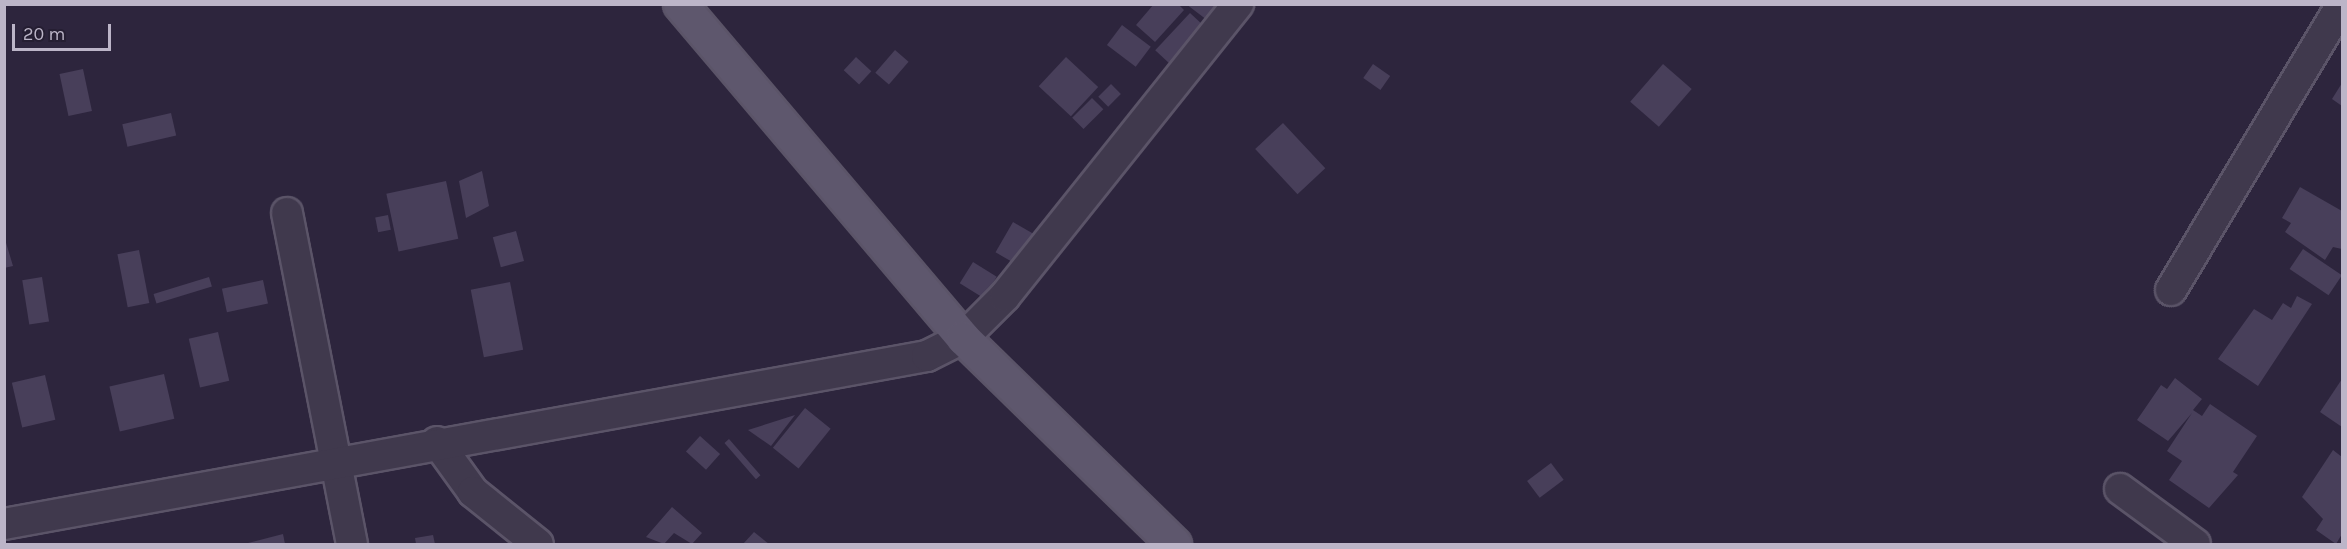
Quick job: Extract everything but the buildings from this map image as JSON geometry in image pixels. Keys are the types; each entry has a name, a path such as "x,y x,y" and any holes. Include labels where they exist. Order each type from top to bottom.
{"main road":[{"path":"680,4 963,338 1174,544"}],"street":[{"path":"4,524 437,442 927,356 963,338 1005,296 1238,4"},
{"path":"2171,290 2342,4"},
{"path":"287,213 352,544"},
{"path":"437,442 473,492 538,544"},
{"path":"2120,489 2195,544"}]}
